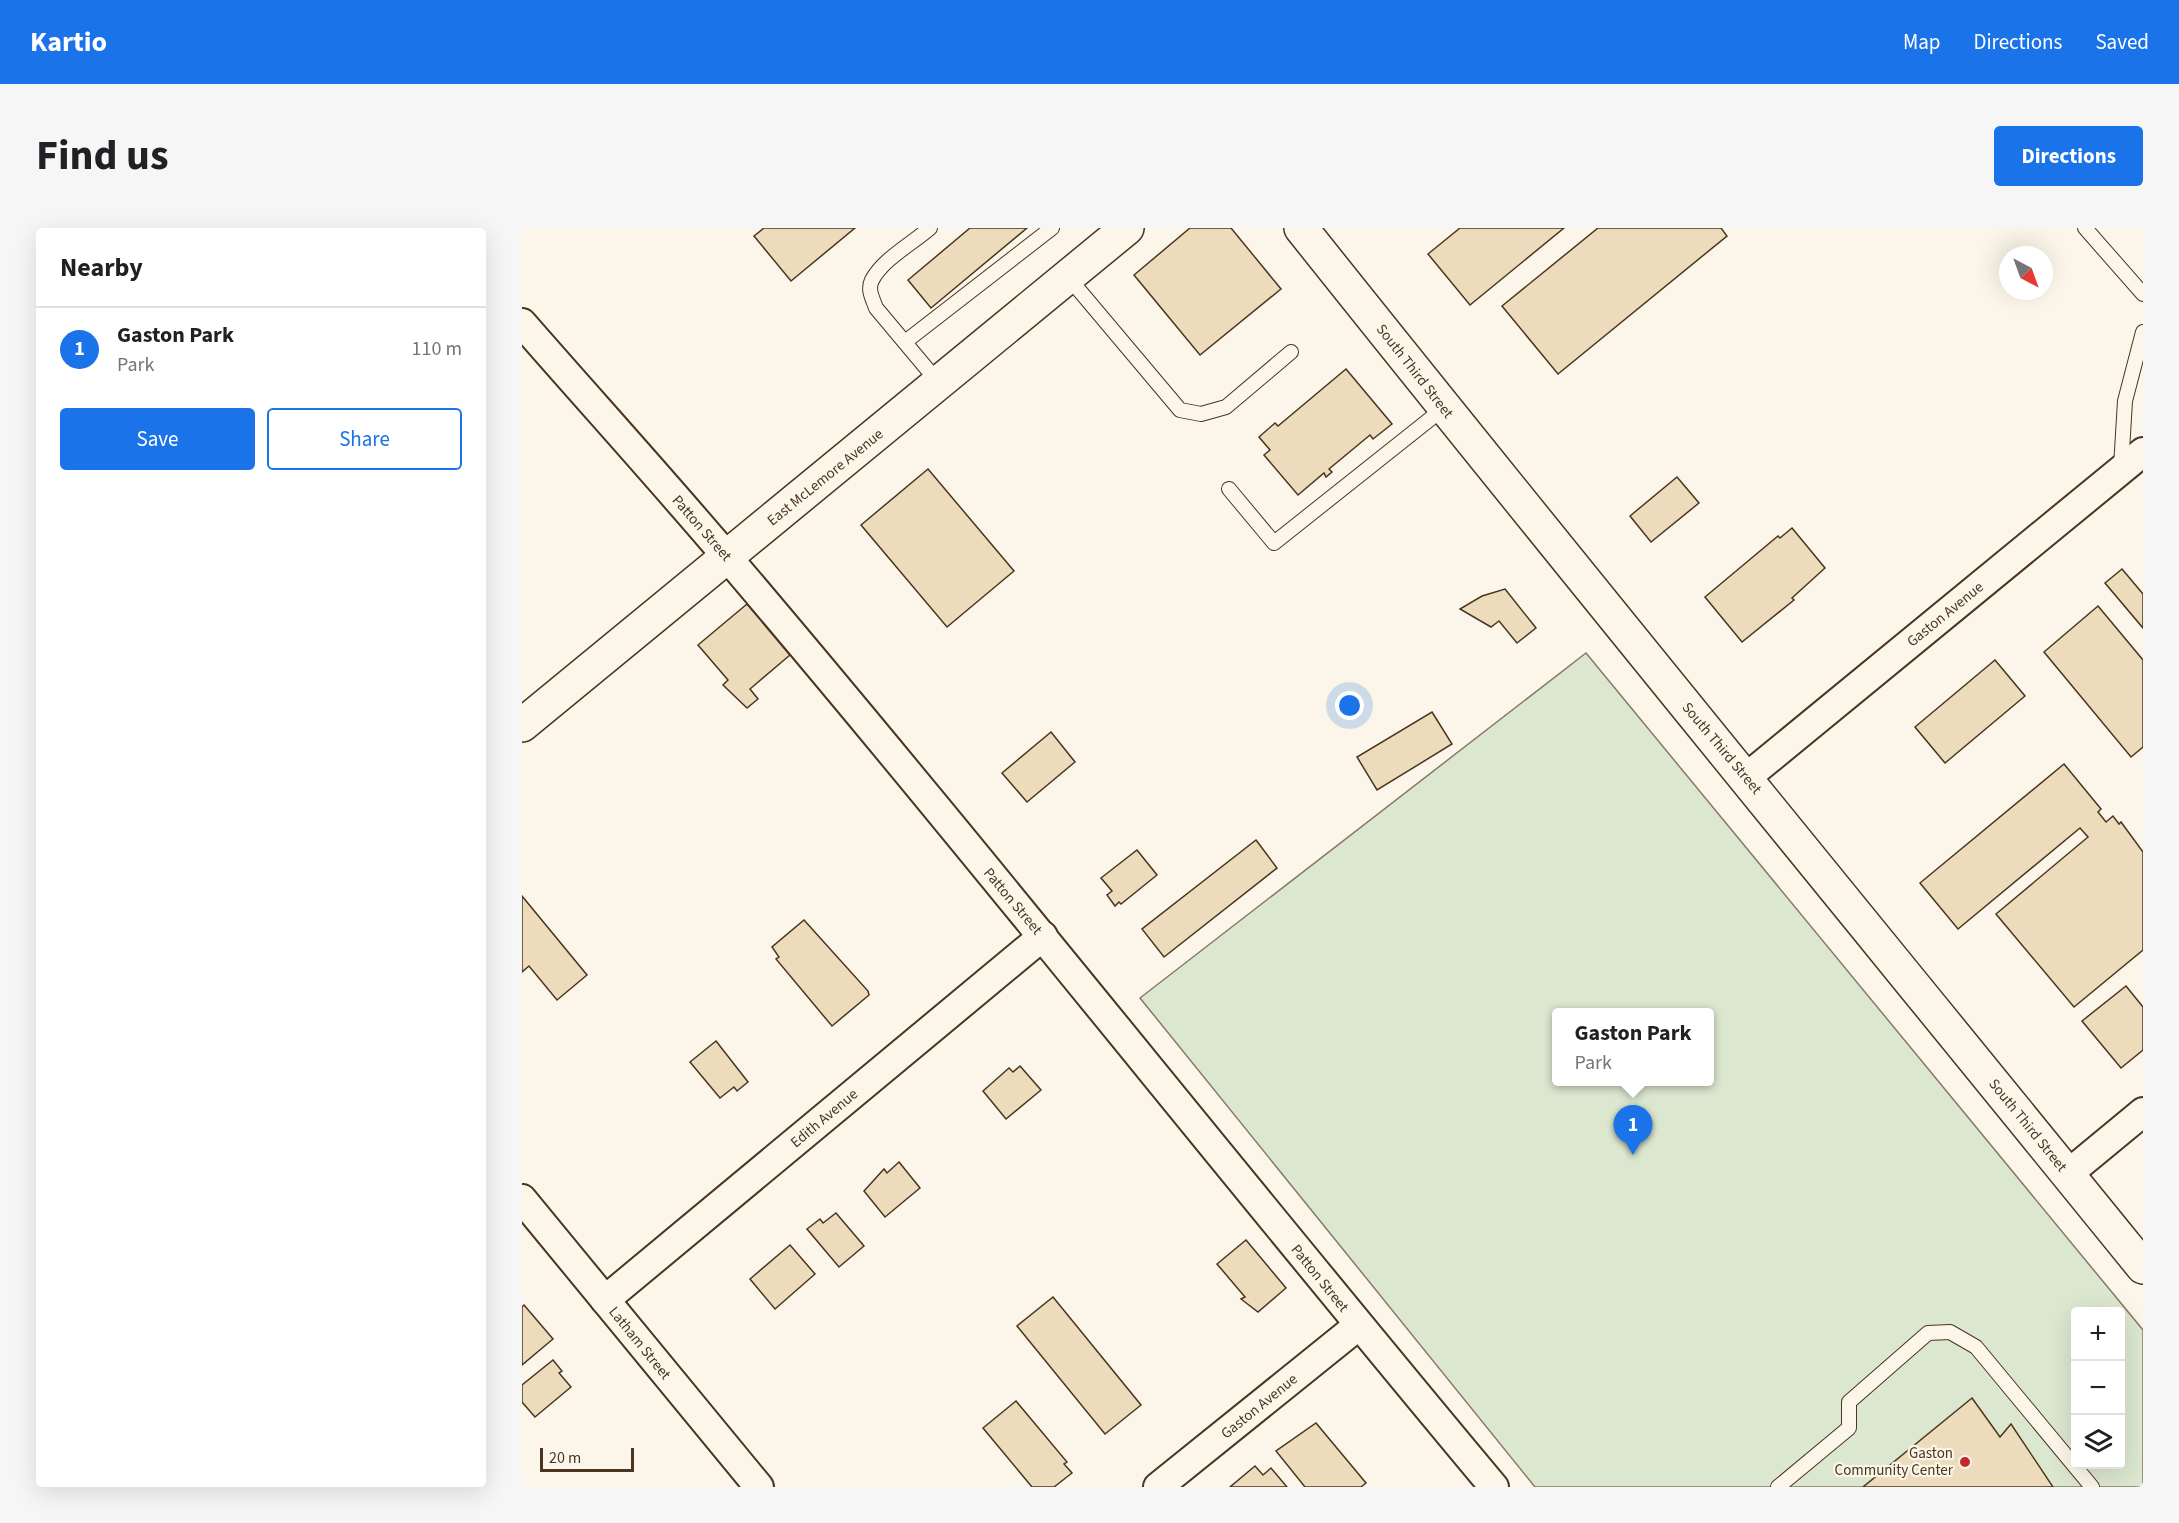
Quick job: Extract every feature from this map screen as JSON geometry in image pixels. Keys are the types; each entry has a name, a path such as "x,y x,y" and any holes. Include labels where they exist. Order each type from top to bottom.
{"main road":[{"name":"East McLemore Avenue","path":"522,725 1127,228"},
{"name":"South Third Street","path":"1301,228 1444,408 1747,777 2143,1267"}],"street":[{"name":"Patton Street","path":"522,323 727,557 1043,936 1359,1325 1494,1487"},
{"name":"Gaston Avenue","path":"1747,777 2143,452"},
{"name":"Edith Avenue","path":"605,1300 1043,936"},
{"path":"2068,1174 2143,1112"},
{"name":"Latham Street","path":"522,1198 759,1487"},
{"name":"Gaston Avenue","path":"1158,1487 1359,1325"}],"lane":[{"path":"930,228 883,267 871,281 870,293 876,308 939,383"},
{"path":"905,342 1052,228"},
{"path":"2085,228 2143,294"},
{"path":"1068,277 1180,410 1201,414 1226,407 1291,352"},
{"path":"2121,470 2125,401 2143,332"},
{"path":"1229,489 1274,543 1444,408"},
{"path":"1778,1487 1849,1428 1849,1402 1928,1333 1950,1332 1976,1347 2092,1487"}],"green space":[{"path":"1586,653 2124,1307 2071,1307 2071,1469 2125,1469 2125,1308 2143,1330 2143,1487 1535,1487 1140,998"}],"building":[{"path":"764,228 855,228 791,281 754,236"},
{"path":"970,228 1027,228 931,308 908,280"},
{"path":"1190,228 1231,228 1281,289 1200,355 1134,275"},
{"path":"1460,228 1564,228 1470,305 1428,254"},
{"path":"1598,228 1721,228 1727,236 1558,374 1502,306"},
{"path":"1346,369 1392,424 1373,439 1370,435 1329,469 1332,472 1326,477 1324,473 1298,495 1264,455 1270,450 1259,437 1275,423 1278,426"},
{"path":"928,469 1014,571 947,627 861,525"},
{"path":"1677,477 1699,503 1651,542 1630,516"},
{"path":"1792,528 1825,568 1792,598 1794,600 1742,642 1705,597 1778,536 1780,538"},
{"path":"2122,569 2143,594 2143,628 2105,583"},
{"path":"1505,589 1536,628 1517,643 1499,621 1491,627 1460,609 1482,596"},
{"path":"747,604 790,655 750,689 758,699 747,708 723,685 728,680 698,645"},
{"path":"2098,606 2143,660 2143,747 2131,757 2044,652"},
{"path":"1995,660 2025,696 1945,763 1915,727"},
{"path":"1432,712 1452,744 1377,790 1357,757"},
{"path":"1051,732 1075,762 1027,802 1002,773"},
{"path":"2064,764 2101,809 2098,812 2106,822 2113,816 2119,824 2121,822 2143,852 2143,950 2074,1007 1996,914 2088,837 2080,828 1958,929 1920,883"},
{"path":"1256,840 1277,868 1164,957 1142,929"},
{"path":"1137,850 1157,875 1121,904 1119,902 1115,906 1107,895 1112,891 1101,878"},
{"path":"522,896 587,975 557,1000 529,966 522,972"},
{"path":"804,920 868,991 869,995 832,1026 776,959 779,957 772,947"},
{"path":"2126,986 2143,1007 2143,1050 2121,1068 2082,1021"},
{"path":"716,1041 748,1082 737,1091 734,1087 720,1098 690,1062"},
{"path":"1020,1066 1041,1090 1006,1119 983,1091 1009,1068 1013,1072"},
{"path":"899,1162 920,1188 885,1217 864,1191 884,1169 887,1173"},
{"path":"836,1213 864,1246 839,1267 807,1229 820,1219 823,1223"},
{"path":"1246,1240 1286,1288 1258,1312 1241,1299 1245,1297 1217,1264"},
{"path":"790,1245 815,1274 775,1309 750,1279"},
{"path":"1053,1297 1141,1405 1105,1434 1017,1326"},
{"path":"524,1305 553,1339 522,1365 522,1307"},
{"path":"553,1360 562,1371 559,1373 571,1387 535,1417 522,1402 522,1385"},
{"name":"Gaston Community Center","path":"1972,1398 2000,1437 2011,1424 2053,1487 1863,1487"},
{"path":"1016,1401 1067,1462 1064,1464 1072,1473 1054,1487 1032,1487 983,1428"},
{"path":"1316,1423 1366,1483 1361,1487 1305,1487 1276,1451"},
{"path":"1255,1466 1263,1475 1271,1468 1287,1487 1230,1487"}],"place":[{"name":"Gaston Park","path":"1633,1155"},
{"name":"Gaston Community Center","path":"1965,1462"}]}
